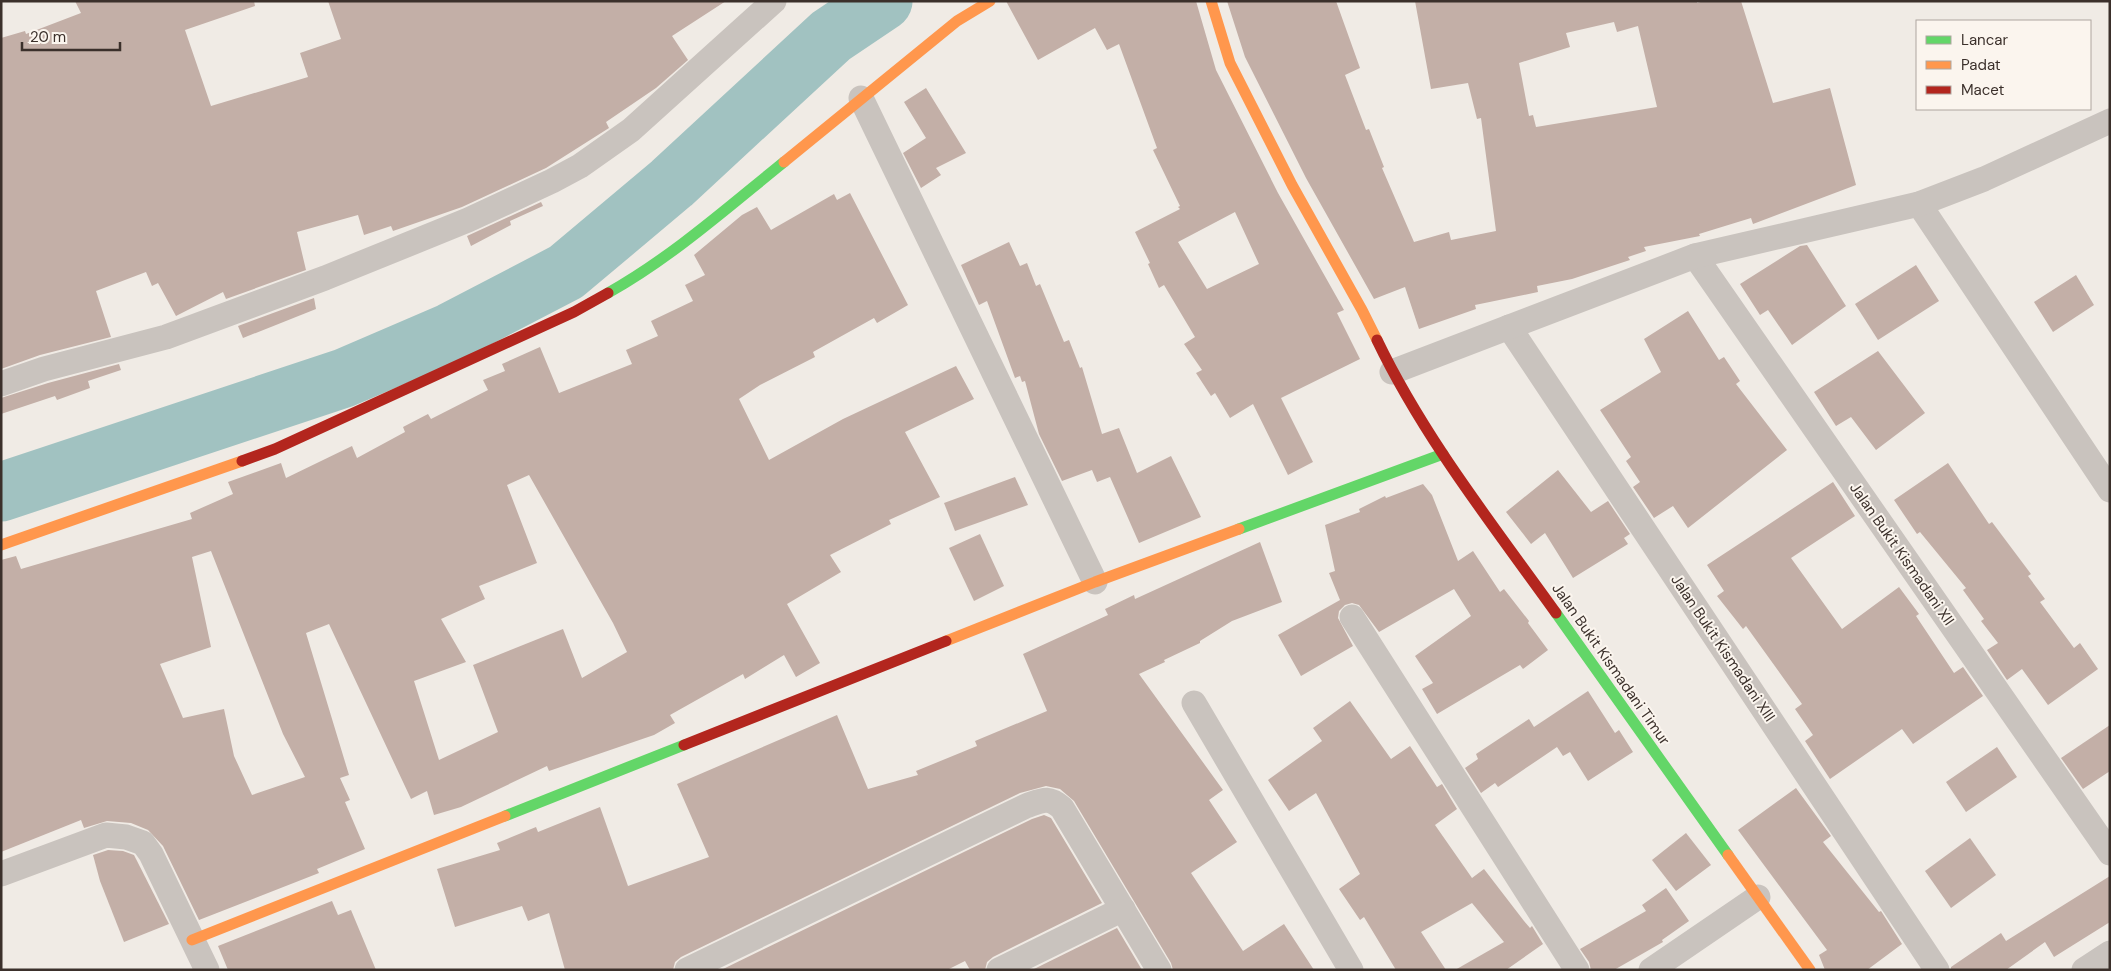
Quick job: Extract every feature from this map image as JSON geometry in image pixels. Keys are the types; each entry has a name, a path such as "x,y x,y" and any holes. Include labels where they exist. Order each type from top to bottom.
{"street":[{"path":"1,384 44,369 166,337 325,278 459,224 552,181 580,166 631,130 774,1"},
{"path":"1,546 275,450 574,312 637,277 671,253 957,21 990,1"},
{"name":"Jalan Bukit Kismadani Timur","path":"1212,1 1230,63 1292,185 1362,310 1392,372 1443,454 1810,970"},
{"path":"861,98 1094,582"},
{"path":"1392,372 1695,256 1919,204 1984,179 2110,120"},
{"path":"1919,204 2110,490"},
{"name":"Jalan Bukit Kismadani XII","path":"1695,256 2110,853"},
{"name":"Jalan Bukit Kismadani XIII","path":"1509,327 1937,970"},
{"path":"192,940 1094,582 1443,454"},
{"path":"1352,617 1577,970"},
{"path":"1194,703 1351,970"},
{"path":"687,970 1026,806 1046,799 1055,802 1062,808 1159,970"},
{"path":"1,874 106,835 126,837 143,843 151,854 207,970"},
{"path":"1651,970 1758,897"},
{"path":"999,970 1123,908"},
{"path":"2084,970 2110,954"}],"building":[{"path":"75,1 254,1 255,6 185,30 211,106 308,77 300,53 341,39 328,1 726,1 672,36 688,60 656,88 606,122 609,128 546,168 462,207 393,231 391,226 364,235 358,215 297,232 306,270 226,299 223,292 176,316 158,283 152,286 146,272 96,291 111,337 40,355 1,369 1,38 25,31 26,34 81,13"},
{"path":"1006,1 1196,1 1216,70 1278,193 1344,310 1337,313 1360,359 1281,398 1313,462 1288,475 1253,404 1230,418 1215,393 1211,396 1196,373 1202,370 1184,344 1195,337 1164,285 1159,288 1148,264 1150,263 1135,232 1180,209 1178,207 1180,206 1153,150 1157,148 1119,44 1107,50 1095,28 1038,60","holes":["1235,212 1259,264 1207,289 1178,242"]},
{"path":"1227,1 1336,1 1360,68 1345,75 1366,130 1369,129 1384,167 1382,168 1414,242 1449,232 1451,240 1496,231 1481,118 1477,119 1468,83 1431,89 1415,1 1697,1 1697,3 1704,1 1741,1 1773,103 1830,88 1856,185 1753,224 1751,218 1699,234 1700,236 1644,247 1646,251 1628,257 1630,260 1572,279 1537,286 1538,292 1475,305 1476,309 1419,329 1405,287 1374,299 1306,178 1245,57","holes":["1614,22 1617,32 1638,26 1657,107 1536,127 1533,115 1529,116 1519,63 1570,47 1566,33"]},
{"path":"926,88 966,153 936,168 941,175 921,188 903,153 926,138 904,102"},
{"path":"850,193 908,305 877,323 874,318 813,352 815,357 760,385 739,399 769,460 843,419 956,366 974,399 905,432 940,497 889,520 891,524 830,555 841,572 787,604 820,663 796,677 784,655 745,679 743,674 670,715 675,723 654,735 549,771 547,766 461,807 434,815 427,791 411,799 329,624 306,633 349,775 340,778 350,800 345,802 365,849 317,869 319,873 199,920 163,846 148,830 131,823 107,821 84,828 81,820 1,852 1,560 16,556 21,569 192,519 190,513 233,494 228,482 281,463 286,478 352,446 357,458 405,432 403,427 428,414 431,419 488,390 483,380 505,371 502,364 540,347 559,393 632,364 626,350 658,336 651,321 693,301 685,285 705,275 694,255 742,215 757,207 771,230 834,194 837,200","holes":["529,475 613,623 627,652 582,678 563,629 473,665 498,732 439,760 414,681 466,662 441,619 485,599 479,586 537,563 507,485","211,551 283,734 305,777 252,795 234,756 224,709 183,718 160,664 211,647 192,557"]},
{"path":"541,202 543,206 510,221 511,225 471,246 467,236"},
{"path":"1009,242 1020,266 1027,263 1036,286 1040,284 1064,342 1069,340 1080,368 1082,367 1102,434 1119,428 1137,473 1171,456 1201,517 1139,543 1110,477 1097,482 1092,470 1062,481 1039,434 1025,381 1022,382 1020,376 1015,378 987,301 979,305 961,265"},
{"path":"1807,245 1846,306 1792,345 1768,310 1760,315 1740,284 1800,246"},
{"path":"1916,265 1939,301 1878,340 1855,304"},
{"path":"2076,275 2094,305 2053,332 2034,302"},
{"path":"314,298 316,309 243,338 238,326"},
{"path":"1688,311 1719,360 1724,357 1740,381 1736,384 1787,450 1688,528 1673,506 1654,518 1633,487 1640,482 1626,461 1631,457 1600,410 1661,372 1644,339"},
{"path":"1878,351 1925,413 1876,450 1851,417 1836,426 1814,392"},
{"path":"119,364 121,370 88,381 90,388 57,400 55,396 1,414 1,398"},
{"path":"1948,463 1989,524 1992,522 2031,574 2028,576 2045,599 2040,602 2074,648 2080,643 2098,669 2048,705 2022,669 2007,680 1987,650 1998,643 1981,621 1984,619 1963,590 1966,588 1920,532 1917,534 1894,500"},
{"path":"1558,470 1591,512 1608,501 1630,534 1624,538 1628,544 1573,578 1545,533 1531,544 1506,512"},
{"path":"1015,477 1028,505 955,531 944,503"},
{"path":"1833,482 1855,516 1791,558 1842,629 1899,587 1919,614 1916,616 1954,673 1963,667 1983,696 1913,744 1902,729 1830,779 1805,741 1813,735 1795,709 1802,704 1746,626 1743,629 1717,596 1724,591 1707,565"},
{"path":"1423,484 1432,495 1458,561 1473,551 1500,592 1504,589 1529,621 1528,623 1548,650 1523,669 1520,665 1437,714 1422,689 1433,683 1415,656 1471,616 1454,589 1379,632 1359,605 1352,603 1345,605 1339,611 1338,618 1353,646 1301,676 1278,635 1340,600 1329,573 1335,571 1325,525 1360,512 1359,509 1385,496 1386,498"},
{"path":"980,534 1004,586 974,601 949,548"},
{"path":"1260,542 1282,602 1232,621 1200,641 1200,643 1139,674 1223,790 1209,800 1237,842 1191,873 1243,951 1284,924 1314,970 1173,970 1171,963 1074,801 1060,789 1046,786 1020,793 681,957 675,962 673,970 565,970 549,913 528,921 522,906 455,927 437,869 500,850 497,843 536,827 538,832 600,807 628,886 709,857 677,784 837,715 868,789 918,775 916,771 977,746 975,741 1047,711 1023,654 1108,615 1105,609 1134,595 1135,599"},
{"path":"1588,691 1615,733 1619,730 1633,752 1588,781 1570,752 1563,756 1557,747 1498,787 1495,783 1481,793 1465,768 1478,759 1476,754 1529,719 1534,727"},
{"path":"1350,701 1391,759 1410,746 1437,787 1442,784 1457,809 1435,825 1472,878 1484,869 1524,921 1530,928 1532,926 1543,944 1506,970 1455,970 1504,942 1472,903 1421,932 1446,970 1396,970 1364,917 1360,920 1339,889 1360,874 1316,793 1289,811 1268,780 1322,741 1313,728"},
{"path":"2110,725 2110,771 2083,789 2061,758"},
{"path":"1997,747 2017,777 1966,812 1946,782"},
{"path":"1796,788 1831,836 1823,842 1879,912 1881,911 1902,944 1867,970 1825,970 1819,955 1827,950 1738,830"},
{"path":"1044,815 1051,818 1102,903 993,957 987,962 985,970 970,970 965,961 947,970 721,970 1032,819"},
{"path":"1686,833 1711,865 1676,891 1652,860"},
{"path":"1970,838 1996,875 1951,908 1925,871"},
{"path":"108,850 123,851 134,855 169,924 124,942 100,881 93,855"},
{"path":"2110,876 2110,922 2054,957 2045,942 2006,970 1951,970 1951,967 2001,933 2006,941"},
{"path":"1666,888 1689,921 1662,940 1663,942 1614,970 1591,970 1589,962 1580,949 1646,911 1642,905"},
{"path":"332,901 338,915 351,910 376,970 228,970 218,946"},
{"path":"1117,928 1142,970 1032,970"}],"waterway":[{"path":"1,492 344,378 451,332 566,272 672,183 831,36 883,1"}],"traffic: fast":[{"path":"608,293 677,248 784,162"},
{"path":"1239,529 1443,454"},
{"path":"1556,613 1728,855"},
{"path":"505,816 684,745"}],"traffic: slow":[{"path":"784,162 957,21 990,1"},
{"path":"1211,1 1230,63 1292,185 1377,340"},
{"path":"1,545 242,461"},
{"path":"946,641 1095,582 1239,529"},
{"path":"192,940 505,816"},
{"path":"1728,855 1810,970"}],"traffic: jam":[{"path":"242,461 275,449 574,312 608,293"},
{"path":"1377,340 1416,412 1460,480 1556,613"},
{"path":"684,745 946,641"}]}
